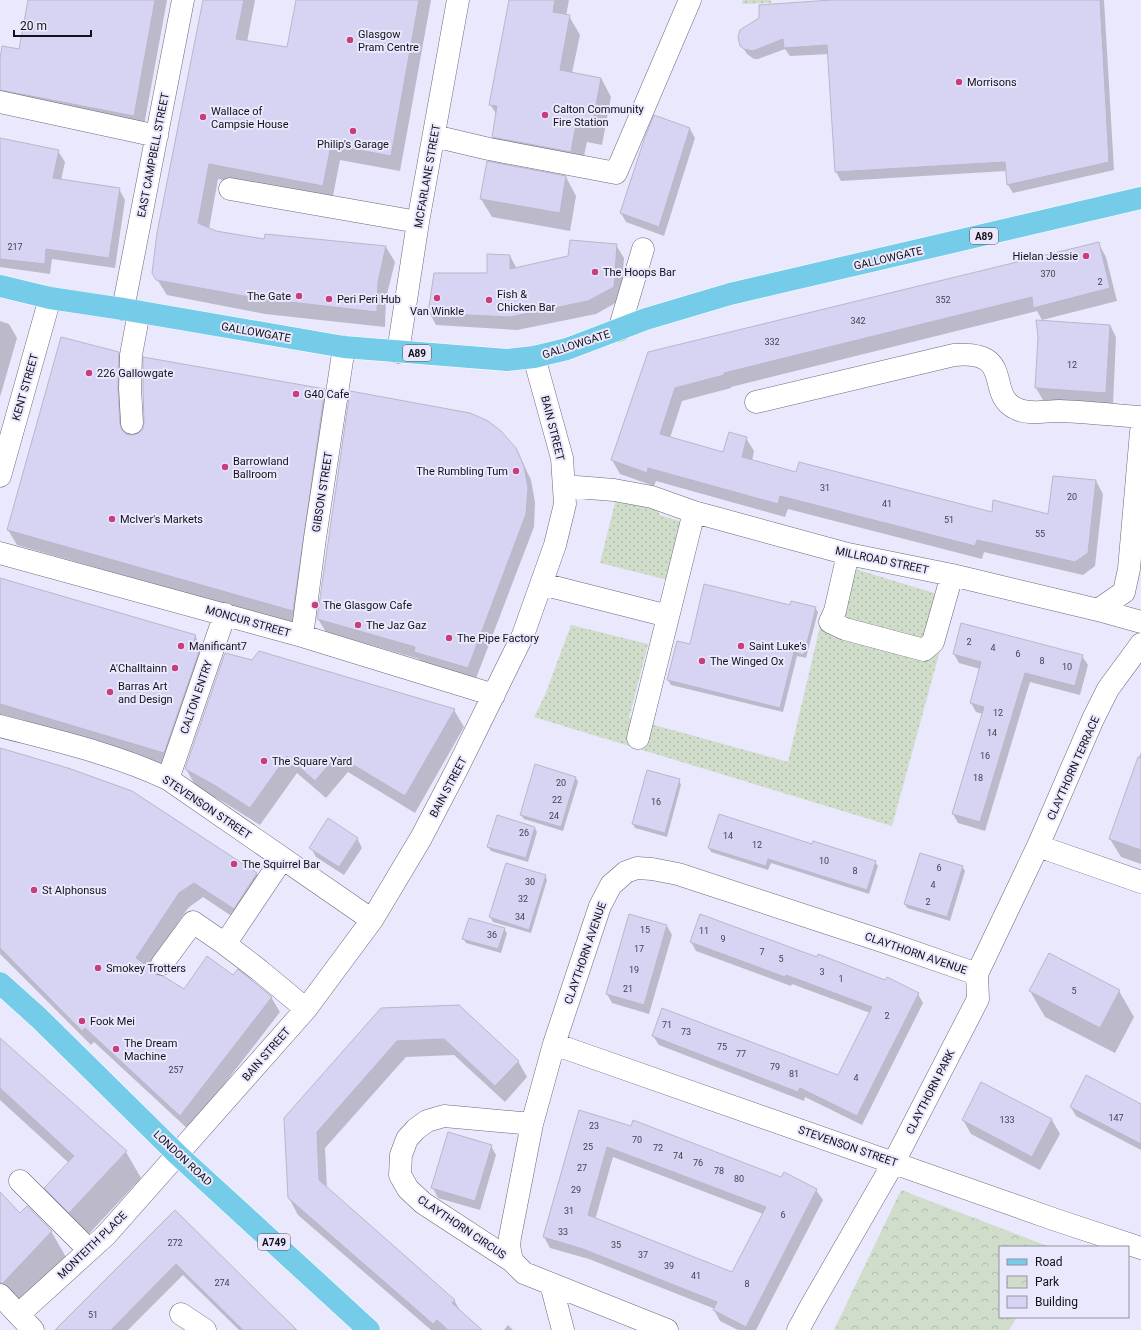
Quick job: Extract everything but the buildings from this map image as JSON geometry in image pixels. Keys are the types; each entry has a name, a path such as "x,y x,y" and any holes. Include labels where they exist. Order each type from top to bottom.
{"main road":[{"name":"GALLOWGATE","path":"0,286 50,298 344,347 507,360 534,357 567,348 667,313 730,294 1141,198"},
{"name":"LONDON ROAD","path":"0,983 39,1018 178,1155 369,1330"}],"street":[{"name":"EAST CAMPBELL STREET","path":"132,423 130,388 131,311 156,136 183,0"},
{"name":"MCFARLANE STREET","path":"398,352 418,222 458,0"},
{"path":"434,136 489,149 616,173 690,0"},
{"path":"0,102 156,136"},
{"path":"230,189 418,222"},
{"path":"619,330 643,250"},
{"name":"KENT STREET","path":"0,476 50,298"},
{"name":"GIBSON STREET","path":"302,636 314,545 344,347"},
{"path":"756,402 954,355 964,354 989,361 993,365 1004,398 1016,409 1024,412 1067,412 1141,417"},
{"name":"BAIN STREET","path":"178,1155 306,1009 372,920 421,838 458,769 523,634 555,545 565,504 562,458 534,357"},
{"path":"1098,610 1124,592 1129,569 1141,432"},
{"name":"MILLROAD STREET","path":"564,486 614,490 652,497 694,512 848,554 952,575 1098,610 1141,622"},
{"path":"638,738 694,512"},
{"name":"MONCUR STREET","path":"0,553 226,614 494,695"},
{"path":"848,554 835,611 830,622 845,629 924,650 933,642 952,575"},
{"path":"542,584 668,616"},
{"path":"1124,592 1141,611"},
{"name":"CALTON ENTRY","path":"168,779 226,614"},
{"name":"CLAYTHORN TERRACE","path":"1038,846 1108,689 1141,644"},
{"name":"STEVENSON STREET","path":"0,726 123,760 168,779 372,920"},
{"path":"1038,846 1141,882"},
{"name":"CLAYTHORN PARK","path":"798,1330 894,1162 978,999 977,974 1038,846"},
{"path":"225,944 282,859"},
{"name":"CLAYTHORN AVENUE","path":"512,1261 509,1246 510,1237 532,1124 554,1044 600,906 611,885 626,872 637,868 678,874 977,974"},
{"path":"162,964 193,922 260,970 306,1009"},
{"name":"STEVENSON STREET","path":"554,1044 1056,1220 1141,1248"},
{"name":"CLAYTHORN CIRCUS","path":"512,1261 423,1203 408,1189 400,1175 401,1156 407,1139 416,1129 427,1121 444,1116 532,1124"},
{"name":"MONTEITH PLACE","path":"19,1314 106,1235 178,1155"},
{"path":"20,1181 89,1250"},
{"path":"512,1261 524,1272 645,1326 667,1330"},
{"path":"551,1284 563,1330"},
{"path":"0,1295 33,1330"},
{"path":"181,1314 205,1330"}],"green space":[{"path":"743,0 771,0 771,3 742,4"},
{"path":"616,499 659,508 659,515 683,522 672,581 600,563"},
{"path":"835,563 954,599 892,826 534,717 545,695 571,625 648,644 629,718 788,762"},
{"path":"901,1190 1047,1246 999,1246 999,1318 1016,1318 1009,1330 834,1330"}],"place":[{"name":"Glasgow Pram Centre","path":"350,40"},
{"name":"Morrisons","path":"959,82"},
{"name":"Calton Community Fire Station","path":"545,115"},
{"name":"Wallace of Campsie House","path":"203,117"},
{"name":"Philip's Garage","path":"353,131"},
{"name":"Hielan Jessie","path":"1086,256"},
{"name":"The Hoops Bar","path":"595,272"},
{"name":"The Gate","path":"299,296"},
{"name":"Van Winkle","path":"437,298"},
{"name":"Peri Peri Hub","path":"329,299"},
{"name":"Fish & Chicken Bar","path":"489,300"},
{"name":"226 Gallowgate","path":"89,373"},
{"name":"G40 Cafe","path":"296,394"},
{"name":"Barrowland Ballroom","path":"225,467"},
{"name":"The Rumbling Tum","path":"516,471"},
{"name":"McIver's Markets","path":"112,519"},
{"name":"The Glasgow Cafe","path":"315,605"},
{"name":"The Jaz Gaz","path":"358,625"},
{"name":"The Pipe Factory","path":"449,638"},
{"name":"Manificant7","path":"181,646"},
{"name":"Saint Luke's","path":"741,646"},
{"name":"The Winged Ox","path":"702,661"},
{"name":"A'Challtainn","path":"175,668"},
{"name":"Barras Art and Design","path":"110,692"},
{"name":"The Square Yard","path":"264,761"},
{"name":"The Squirrel Bar","path":"234,864"},
{"name":"St Alphonsus","path":"34,890"},
{"name":"Smokey Trotters","path":"98,968"},
{"name":"Fook Mei","path":"82,1021"},
{"name":"The Dream Machine","path":"116,1049"}]}
